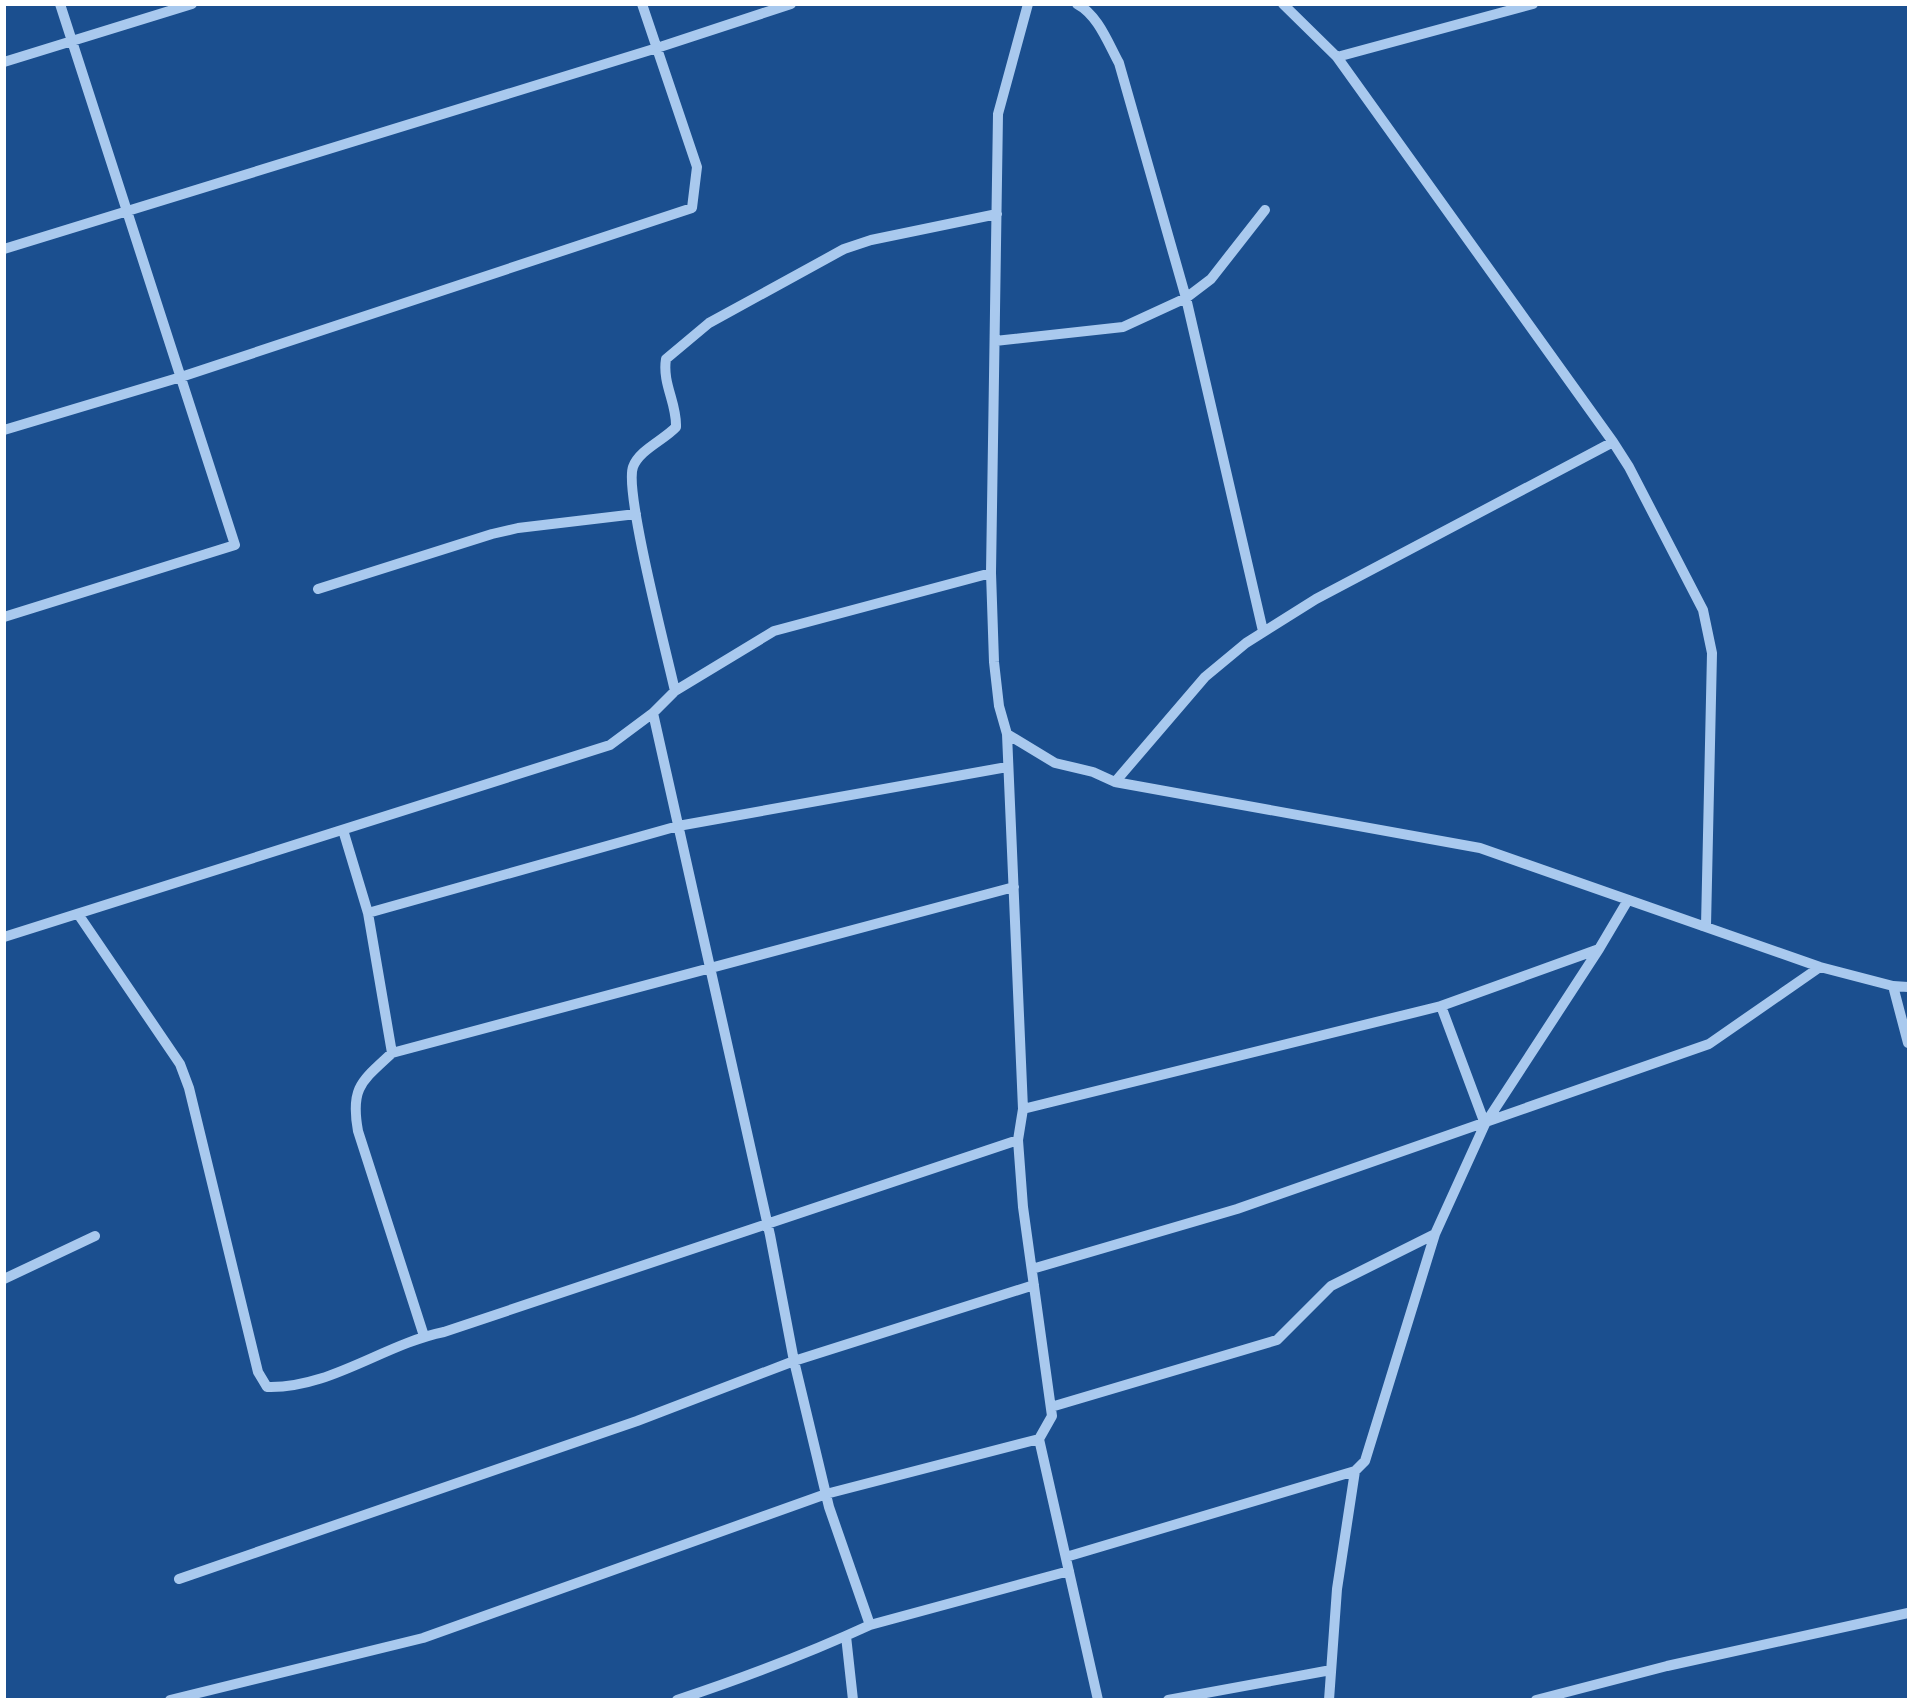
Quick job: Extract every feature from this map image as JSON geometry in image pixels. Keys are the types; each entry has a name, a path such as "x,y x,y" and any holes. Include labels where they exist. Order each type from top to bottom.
{"street":[{"path":"4,617 235,545 60,4"},
{"path":"4,62 192,4"},
{"path":"4,429 181,377 692,208 697,167 642,4"},
{"path":"4,249 657,48 791,4"},
{"path":"1028,4 998,114 991,573 994,662 999,706 1007,734 1023,1108 1018,1140 1034,1285 1052,1407 1052,1416 1040,1439 1098,1700"},
{"path":"1077,4 1085,8 1101,30 1119,63 1186,298 1263,632"},
{"path":"1283,4 1337,57 1613,442 1629,467 1698,600 1709,628 1712,676 1706,926 1702,926"},
{"path":"1337,57 1533,4"},
{"path":"995,341 1123,327 1186,298 1211,279 1265,210"},
{"path":"675,691 636,514 631,478 633,466 639,457 676,427 676,418 665,384 666,360 700,330 820,260 844,249 871,240 997,214"},
{"path":"1115,782 1205,677 1263,632 1316,599 1613,442"},
{"path":"318,589 492,534 518,528 636,514"},
{"path":"4,937 610,745 653,713 675,691 774,631 991,573"},
{"path":"653,713 767,1225 794,1361 826,1494 870,1625"},
{"path":"1007,734 1055,763 1093,772 1115,782 1480,848 1820,967 1893,986 1908,987"},
{"path":"368,913 678,826 1007,766"},
{"path":"343,830 368,913 392,1053"},
{"path":"424,1336 358,1131 354,1106 362,1081 392,1053 710,966 1014,887"},
{"path":"1066,1557 1355,1471 1365,1461 1435,1234 1485,1124 1599,950 1628,900"},
{"path":"78,914 180,1064 189,1088 258,1371 267,1387 287,1388 314,1382 424,1336 444,1332 1018,1140"},
{"path":"1023,1108 1441,1006 1599,950"},
{"path":"1032,1269 1237,1209 1709,1044 1820,967"},
{"path":"1893,986 1908,1043"},
{"path":"1441,1006 1485,1124"},
{"path":"1052,1407 1277,1340 1331,1286 1435,1234"},
{"path":"4,1279 94,1236"},
{"path":"179,1579 637,1421 794,1361 1034,1285"},
{"path":"170,1700 423,1638 826,1494 1040,1439"},
{"path":"1329,1699 1337,1589 1355,1471"},
{"path":"677,1700 754,1674 870,1625 1069,1571"},
{"path":"1536,1700 1667,1666 1908,1613"},
{"path":"846,1636 853,1700"},
{"path":"1168,1700 1331,1670"}]}
